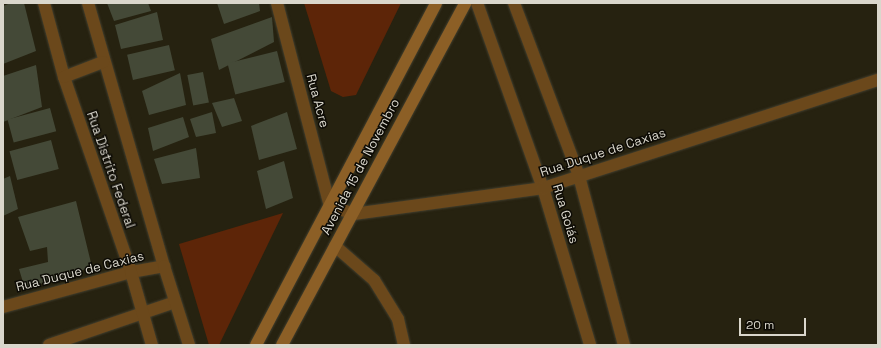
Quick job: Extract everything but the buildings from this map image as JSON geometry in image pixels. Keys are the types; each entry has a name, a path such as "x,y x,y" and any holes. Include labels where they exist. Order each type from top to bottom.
{"main road":[{"name":"Avenida 15 de Novembro","path":"256,345 436,3"},
{"name":"Avenida 15 de Novembro","path":"282,345 335,246 354,214 436,54 465,3"}],"street":[{"name":"Rua Distrito Federal","path":"44,3 64,77 131,272 152,345"},
{"name":"Rua Distrito Federal","path":"88,3 164,266 189,345"},
{"name":"Rua Acre","path":"277,3 330,206"},
{"name":"Rua Goiás","path":"477,3 543,188 590,345"},
{"name":"Rua Goiás","path":"514,3 579,176 620,344"},
{"path":"64,77 104,62"},
{"name":"Rua Duque de Caxias","path":"330,206 354,214 543,188 878,80"},
{"path":"335,246 374,280 398,320 404,345"},
{"name":"Rua Duque de Caxias","path":"3,307 131,272 164,266"},
{"path":"49,345 143,315 175,302"}],"shaded area":[{"path":"304,3 401,3 356,95 343,97 331,91"},
{"path":"283,213 219,345 209,345 179,244"}]}
